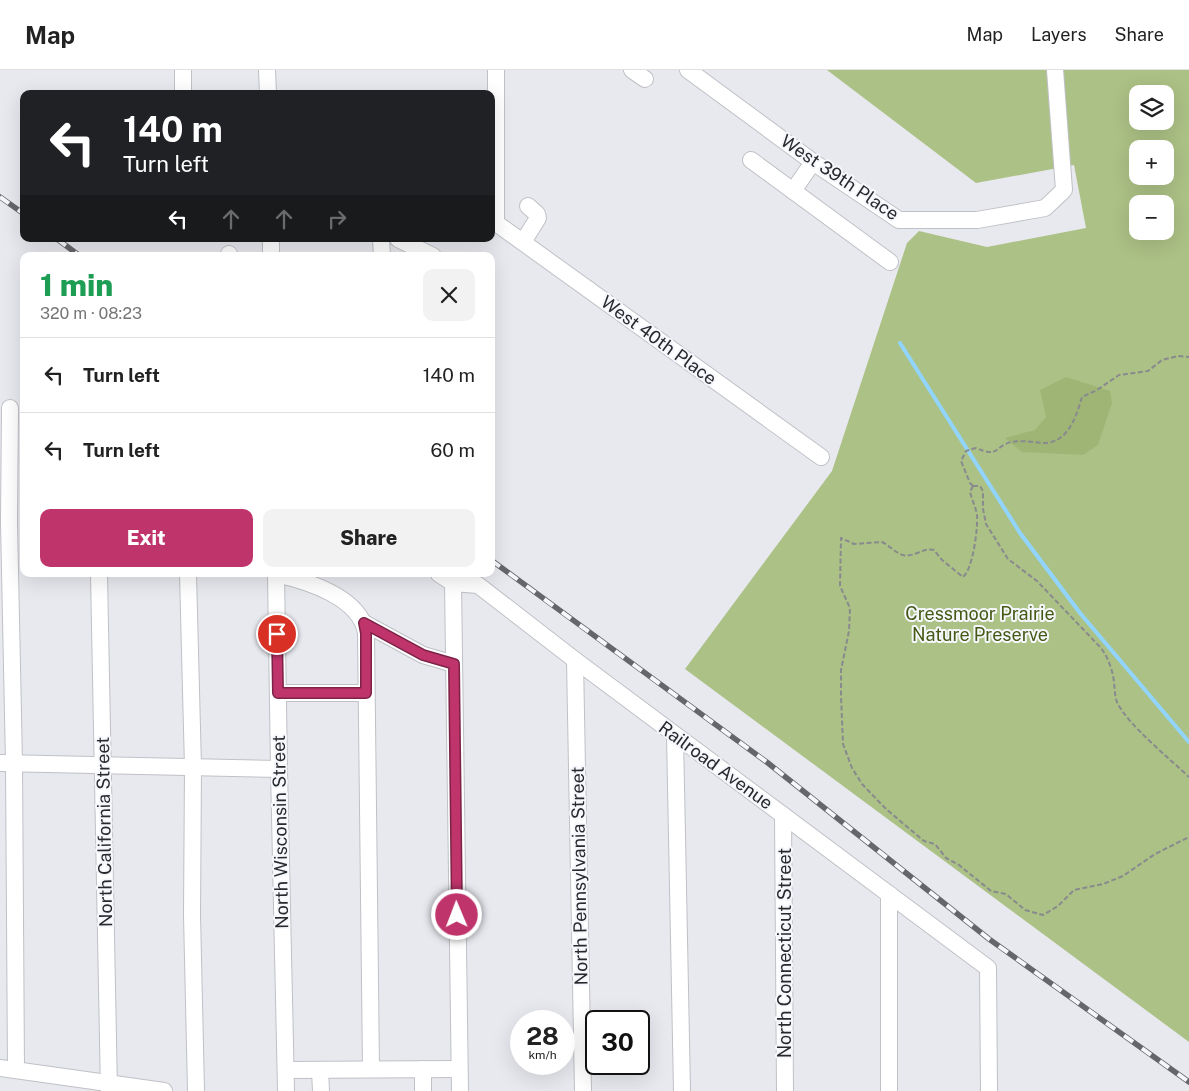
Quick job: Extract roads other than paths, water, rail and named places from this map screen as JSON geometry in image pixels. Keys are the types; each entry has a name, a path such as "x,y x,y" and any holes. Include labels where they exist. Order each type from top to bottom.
{"street":[{"path":"183,70 183,90"},
{"path":"267,70 268,90"},
{"path":"495,146 496,70"},
{"name":"West 39th Place","path":"688,70 813,162 899,220 977,220 1045,208 1064,190 1055,70"},
{"path":"751,160 890,262"},
{"path":"793,191 813,162"},
{"path":"523,242 538,218 537,214 528,206"},
{"name":"West 40th Place","path":"495,223 821,456"},
{"path":"404,242 425,252"},
{"path":"11,408 7,763 8,1069 109,1087 164,1091"},
{"name":"North California Street","path":"99,577 109,1087"},
{"path":"188,577 196,1091"},
{"name":"North Wisconsin Street","path":"276,577 286,1091"},
{"path":"289,577 302,580 335,595 356,611 364,623 366,633 371,1070"},
{"name":"Railroad Avenue","path":"444,577 453,583 478,585 574,660 988,968 989,1091"},
{"path":"453,583 460,1091"},
{"path":"364,623 423,655 454,664"},
{"name":"North Pennsylvania Street","path":"574,660 583,1091"},
{"path":"278,693 366,693"},
{"path":"675,734 682,1091"},
{"path":"7,763 279,769"},
{"name":"North Connecticut Street","path":"783,815 785,1091"},
{"path":"889,894 889,1091"},
{"path":"422,1091 423,1069"},
{"path":"286,1070 459,1069"},
{"path":"320,1070 321,1091"}],"waterway":[{"path":"900,343 1020,533 1080,613 1189,742"}],"railway":[{"path":"0,197 20,211"},
{"path":"61,242 75,252"},
{"path":"495,563 768,763 989,939 1189,1082"}],"park label":[{"name":"Cressmoor Prairie Nature Preserve","path":"980,623"}]}
